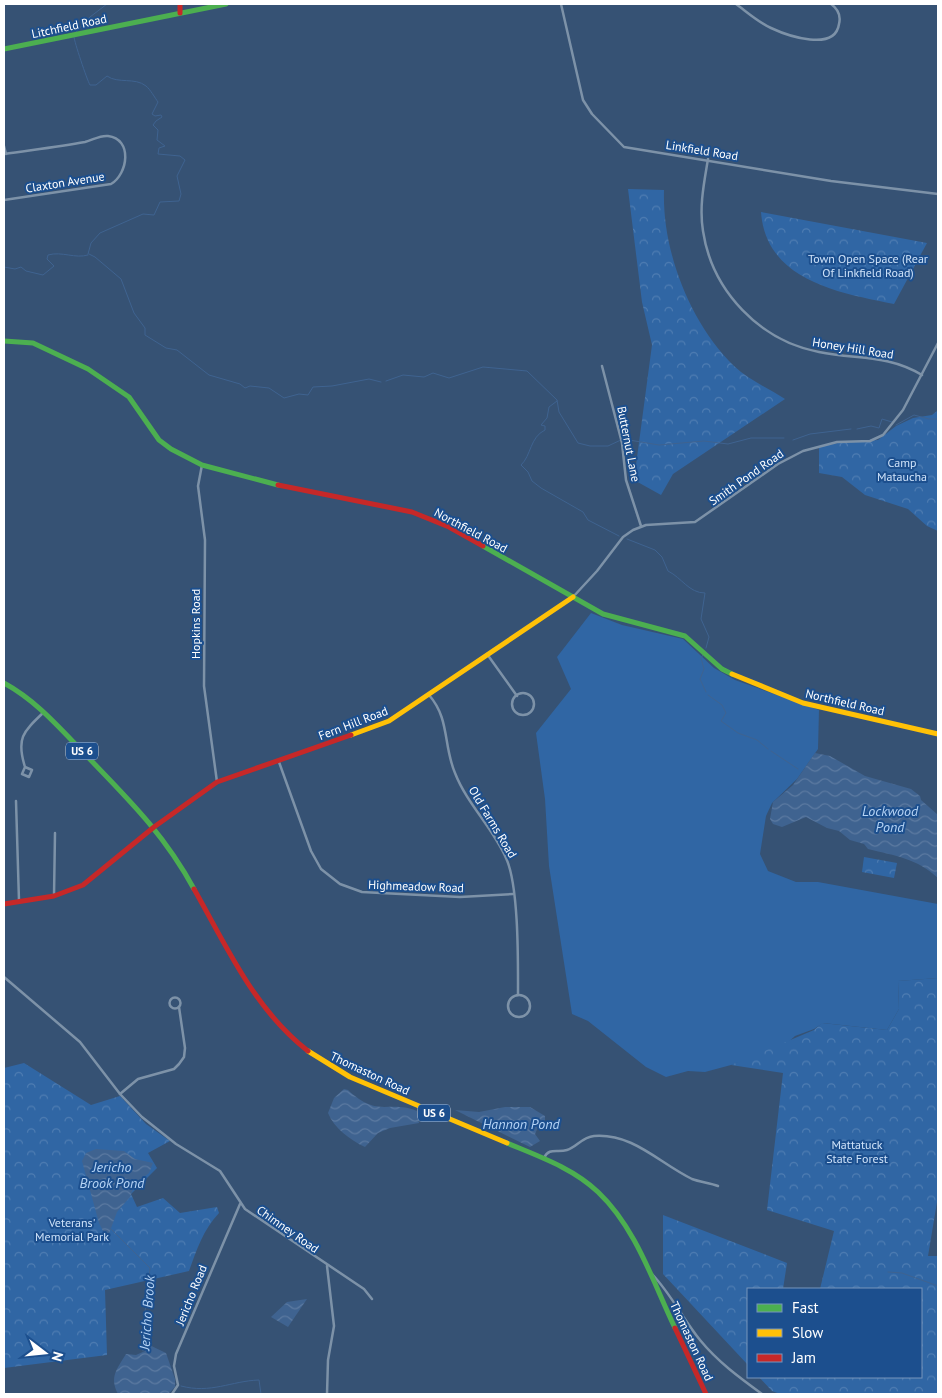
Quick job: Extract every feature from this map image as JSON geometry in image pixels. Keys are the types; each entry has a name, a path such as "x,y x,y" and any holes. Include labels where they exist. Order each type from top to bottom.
{"street":[{"path":"180,4 180,13"},
{"name":"Litchfield Road","path":"4,49 226,4"},
{"name":"Linkfield Road","path":"561,4 583,100 592,114 620,145 634,150 708,159 829,180 938,194"},
{"path":"736,4 770,27 805,39 823,40 833,37 839,29 839,13 831,4"},
{"name":"Claxton Avenue","path":"4,200 111,184 119,177 126,161 123,146 119,141 108,136 86,142 5,154"},
{"path":"4,146 5,154"},
{"name":"Honey Hill Road","path":"708,159 702,206 706,246 720,280 743,310 769,332 800,347 821,353 886,359 922,375"},
{"name":"Northfield Road","path":"4,341 33,343 102,378 128,397 159,440 171,449 202,465 277,485 412,512 449,527 610,617 685,636 722,669 775,693 803,703 938,734"},
{"name":"Smith Pond Road","path":"641,526 695,522 772,468 798,453 833,442 879,438 898,418 938,343"},
{"name":"Butternut Lane","path":"602,366 622,440 626,480 641,526"},
{"name":"Hopkins Road","path":"202,465 198,486 205,540 204,686 217,782"},
{"path":"573,597 592,577 623,537 641,526"},
{"name":"Fern Hill Road","path":"4,904 54,896 82,885 154,827 217,782 279,762 390,721 573,597"},
{"path":"487,654 517,696"},
{"name":"Thomaston Road","path":"4,683 20,690 44,712 154,827 253,990 274,1020 296,1042 320,1061 350,1077 544,1158 575,1175 603,1197 629,1230 706,1394"},
{"path":"525,694 532,699 533,708 529,713 521,715 514,710 513,702 517,696 525,694"},
{"name":"Old Farms Road","path":"429,695 442,712 455,774 506,858 513,894 518,995"},
{"path":"25,766 32,770 29,777 22,774 25,766 20,748 22,736 44,712"},
{"name":"Highmeadow Road","path":"279,762 311,851 321,869 340,884 362,892 381,894 460,897 513,894"},
{"path":"16,801 19,902"},
{"path":"54,896 55,833"},
{"path":"4,977 80,1042 120,1094 162,1134 220,1171 228,1180 240,1204"},
{"name":"Old Farms Road","path":"518,995 526,997 530,1004 528,1011 520,1016 513,1015 508,1006 510,1000 518,995"},
{"path":"120,1094 138,1079 174,1068 184,1057 179,1007 181,1002 179,999 171,1000 171,1007 179,1007"},
{"path":"544,1158 546,1153 552,1150 568,1150 582,1139 593,1136 609,1137 634,1143 692,1179 718,1186"},
{"name":"Chimney Road","path":"240,1204 327,1266 364,1289 372,1299"},
{"name":"Jericho Road","path":"172,1394 178,1385 174,1366 176,1354 240,1204"},
{"name":"Chimney Road","path":"327,1266 334,1326 328,1360 327,1394"},
{"path":"649,1271 668,1292 683,1318 714,1356 762,1394"}],"green space":[{"path":"628,189 664,190 668,237 674,261 692,308 704,329 718,349 734,366 752,380 785,399 673,474 661,495 634,480 652,345 642,302"},
{"name":"Town Open Space (Rear Of Linkfield Road)","path":"761,212 927,243 894,304 851,295 830,288 809,280 791,269 776,254 766,235"},
{"name":"Camp Mataucha","path":"937,411 938,531 927,526 908,509 865,495 842,477 819,473 819,447 838,443 878,440 896,426 913,418 932,415"},
{"path":"591,613 622,625 683,639 714,668 735,680 819,710 818,749 797,779 772,803 766,816 760,854 768,871 796,882 818,882 938,904 938,978 898,981 899,1009 887,1030 823,1023 814,1029 795,1036 783,1047 731,1065 705,1072 688,1071 666,1077 646,1067 588,1021 572,1014 549,866 545,799 536,733 571,689 557,657"},
{"path":"864,857 897,863 894,878 862,872"},
{"name":"Mattatuck State Forest","path":"938,978 938,1196 928,1256 938,1256 938,1394 780,1394 772,1391 760,1378 922,1378 922,1288 820,1288 834,1231 767,1210 783,1073 731,1065 814,1030 822,1023 887,1030 899,1009 898,981"},
{"name":"Veterans' Memorial Park","path":"24,1063 91,1105 120,1096 146,1124 170,1141 148,1153 157,1168 131,1194 137,1207 163,1198 180,1213 217,1207 219,1213 205,1233 189,1271 105,1290 107,1355 4,1368 4,1068"},
{"path":"663,1215 787,1263 783,1288 747,1288 747,1364 663,1274"}],"water":[{"name":"Lockwood Pond","path":"815,753 830,756 865,776 911,789 920,796 921,800 938,815 938,878 914,862 868,849 864,844 850,840 839,831 827,828 806,817 782,827 773,824 770,819 773,802 793,785"},
{"path":"344,1089 368,1104 407,1108 417,1111 419,1123 390,1128 378,1133 365,1147 343,1133 334,1124 328,1113 334,1098"},
{"name":"Hannon Pond","path":"505,1107 530,1107 545,1116 545,1123 540,1123 535,1134 540,1141 530,1147 455,1110 479,1112"},
{"name":"Jericho Brook Pond","path":"96,1149 124,1151 135,1159 153,1163 149,1173 135,1184 130,1197 117,1212 107,1239 99,1223 82,1161 86,1153"},
{"path":"307,1299 288,1327 271,1317 287,1302"},
{"path":"145,1343 166,1353 175,1379 175,1387 168,1394 118,1394 114,1383 117,1369 126,1354 136,1355 145,1351"}],"waterway":[{"path":"75,33 90,17 107,4"},
{"path":"74,37 90,85 96,85 107,76 116,80 142,83 148,87 158,102 152,114 155,116 161,115 162,117 153,125 158,130 157,140 165,146 159,148 158,154 180,156 185,160 177,176 181,194 179,201 160,202 154,215 143,214 100,233 91,243 88,254"},
{"path":"89,254 121,279 134,313 145,328 145,335 166,348 177,350 209,375 240,384 245,388 250,386 269,388 284,398 299,394 308,395 313,387 332,386 369,379 381,382"},
{"path":"4,267 15,269 21,267 26,271 43,275 54,266 47,259 48,255 88,255"},
{"path":"386,381 403,375 424,377 433,373 449,378 483,367 527,371 557,400 559,412 578,443 590,446 608,446 623,439 659,445 704,441 728,444 751,438 784,438"},
{"path":"557,401 549,407 547,418 541,425 545,426 545,430 536,437 527,457 521,465 528,472 532,481 541,488 583,512 588,520 619,536"},
{"path":"896,425 914,415 938,419"},
{"path":"857,429 871,426 879,428 882,419 892,422"},
{"path":"793,440 810,434 851,429"},
{"path":"627,539 655,550 662,557 668,571 694,591 705,593 701,619 709,637 706,648"},
{"path":"703,655 701,658 704,669 700,679 706,692"},
{"path":"708,695 722,705 726,713 721,721 738,733 757,740 768,749"},
{"path":"771,751 798,769"},
{"name":"Jericho Brook","path":"111,1229 150,1268 142,1339 143,1351"},
{"path":"888,1272 902,1273 938,1286"},
{"name":"Jericho Brook","path":"181,1386 202,1389 259,1380 261,1394"}],"traffic: fast":[{"path":"4,49 226,4"},
{"path":"4,341 33,343 88,369 129,397 159,440 171,449 202,465 278,485"},
{"path":"483,546 603,614 685,636 722,669 732,674"},
{"path":"4,683 26,697 63,731 143,816 170,850 194,889"},
{"path":"507,1143 555,1163 578,1176 598,1192 611,1206 623,1222 642,1256 675,1328"}],"traffic: slow":[{"path":"351,735 389,721 573,597"},
{"path":"732,674 803,703 938,734"},
{"path":"308,1051 350,1077 507,1143"}],"traffic: jam":[{"path":"180,4 180,13"},
{"path":"278,485 412,512 449,527 483,546"},
{"path":"4,904 54,896 83,885 154,827 217,782 351,735"},
{"path":"194,889 230,955 257,997 272,1016 308,1051"},
{"path":"675,1328 706,1394"}]}
